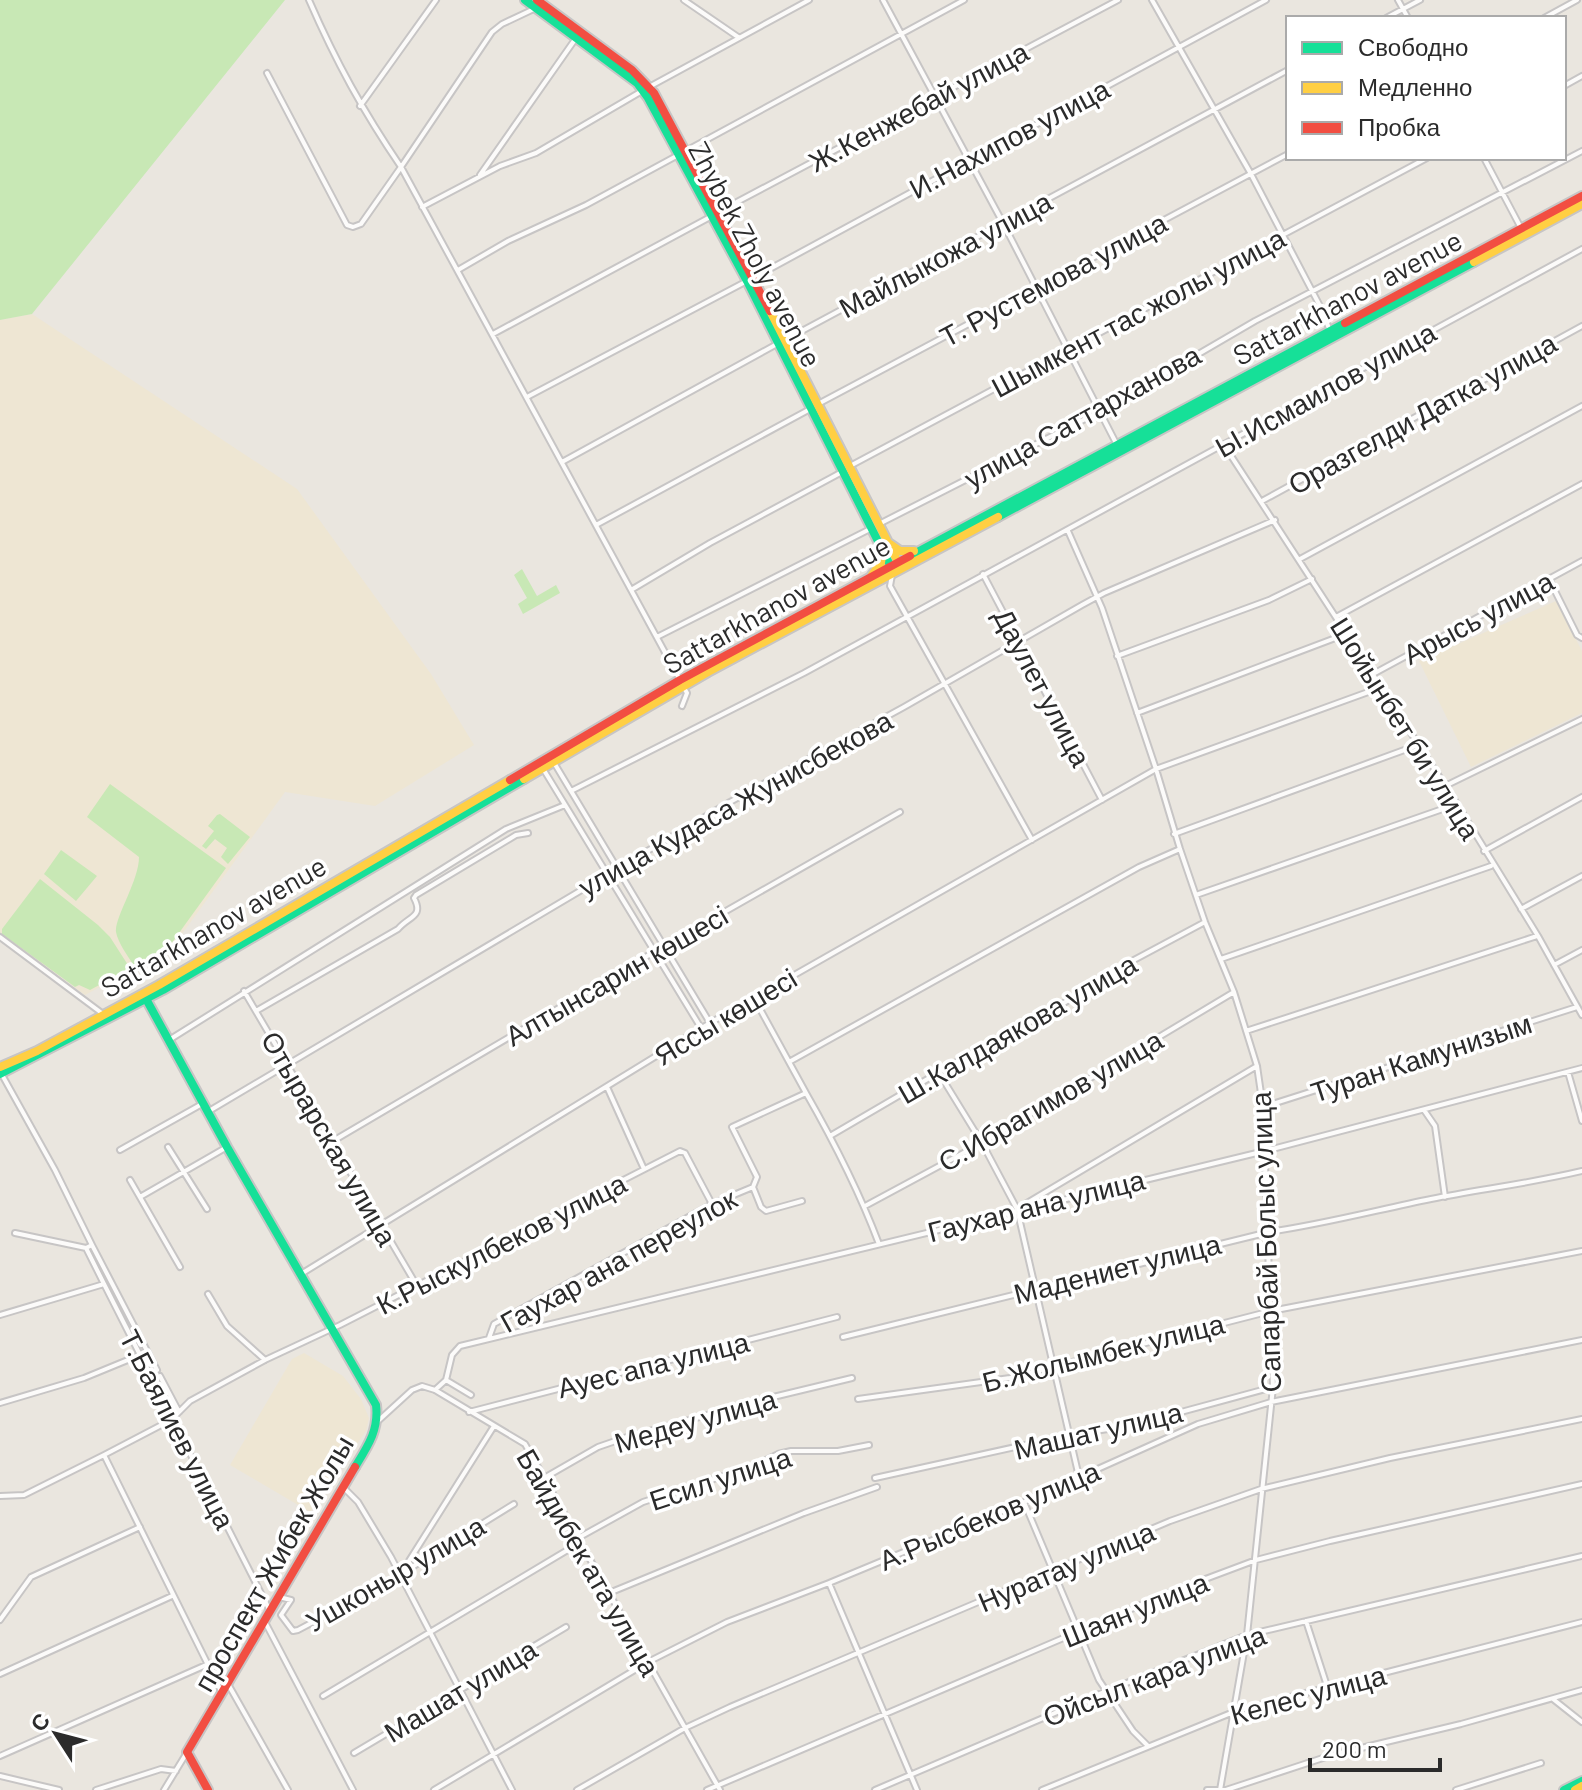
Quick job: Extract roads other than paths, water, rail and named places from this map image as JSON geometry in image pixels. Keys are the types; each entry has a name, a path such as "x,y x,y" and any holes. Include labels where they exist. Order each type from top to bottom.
{"main road":[{"name":"Zhybek Zholy avenue","path":"534,3 646,89"},
{"name":"Zhybek Zholy avenue","path":"534,3 632,70 646,89 750,279 887,546 895,570"},
{"name":"Sattarkhanov avenue","path":"1558,213 1582,196"},
{"name":"Sattarkhanov avenue","path":"1160,426 1330,331 1558,213 1582,204"},
{"name":"Sattarkhanov avenue","path":"682,683 1523,231"},
{"path":"868,579 881,563 887,546 903,552 930,548"},
{"name":"Sattarkhanov avenue","path":"0,1071 145,996 682,683 868,579 895,570"},
{"name":"Sattarkhanov avenue","path":"0,1071 103,1014 145,996"},
{"name":"проспект Жибек Жолы","path":"145,996 227,1147 376,1405 378,1421 373,1437 345,1489 187,1752"},
{"path":"187,1752 208,1790"},
{"path":"1564,1790 1582,1783"},
{"path":"1575,1790 1582,1783"}],"street":[{"path":"309,0 360,106 401,167 682,683 687,693 682,706"},
{"path":"360,106 436,0"},
{"path":"684,0 739,38"},
{"path":"422,207 479,177 536,153 809,0"},
{"path":"883,0 1119,448"},
{"path":"458,270 964,0"},
{"name":"Ж.Кенжебай улица","path":"493,334 1118,0"},
{"path":"1152,0 1251,174 1330,331"},
{"name":"И.Нахипов улица","path":"527,397 1266,0"},
{"path":"1398,0 1407,16"},
{"path":"1390,16 1420,0"},
{"path":"1548,16 1577,0"},
{"path":"267,73 347,225 353,227 361,224 492,32 534,3"},
{"path":"479,177 576,38"},
{"name":"Майлыкожа улица","path":"562,462 1286,71"},
{"name":"Т. Рустемова улица","path":"596,525 1286,155"},
{"name":"Шымкент тас жолы улица","path":"631,590 847,468 1423,160"},
{"path":"1485,160 1523,231"},
{"name":"улица Саттарханова","path":"657,637 1099,412 1210,346 1565,160"},
{"name":"Ы.Исмаилов улица","path":"571,791 796,677 1582,249"},
{"name":"Оразгелди Датка улица","path":"1262,501 1582,326"},
{"path":"1300,559 1582,406"},
{"name":"Шойынбет би улица","path":"1224,445 1457,804 1538,936 1582,1015"},
{"path":"1336,617 1582,484"},
{"name":"улица Кудаса Жунисбекова","path":"120,1150 286,1063 730,802 1097,597 1275,520"},
{"name":"Сапарбай Болыс улица","path":"1068,531 1097,597 1156,769 1174,834 1234,992 1257,1066 1263,1107 1273,1387 1247,1635 1220,1790"},
{"name":"Арысь улица","path":"1373,674 1582,561"},
{"path":"895,570 890,586 1032,840"},
{"name":"Даулет улица","path":"983,574 1102,800"},
{"path":"1117,657 1202,626 1312,579"},
{"path":"1549,579 1577,635 1582,638"},
{"path":"1137,713 1346,634"},
{"name":"Яссы көшесі","path":"301,1274 701,1028 1156,769 1382,687"},
{"path":"1445,786 1582,719"},
{"path":"1174,834 1418,745"},
{"path":"552,758 710,1023"},
{"path":"540,765 701,1028"},
{"path":"1484,851 1582,797"},
{"path":"1196,895 1457,804"},
{"path":"169,1040 244,990 506,829 565,805"},
{"name":"Алтынсарин көшесі","path":"333,1141 900,812"},
{"path":"256,1011 398,929 418,912 416,895 516,835 528,833"},
{"path":"789,1062 1139,867 1180,849"},
{"path":"1221,959 1493,866"},
{"path":"1521,909 1582,876"},
{"name":"Ш.Калдаякова улица","path":"830,1136 1205,922"},
{"path":"1246,1031 1538,936"},
{"path":"0,937 103,1014"},
{"path":"1554,965 1582,950"},
{"name":"Отырарская улица","path":"244,990 417,1286"},
{"name":"С.Ибрагимов улица","path":"865,1206 982,1143 1234,992"},
{"path":"754,998 830,1136 865,1206 879,1244"},
{"name":"Туран Камунизым","path":"1263,1107 1578,1007"},
{"path":"1017,1209 1257,1066"},
{"name":"Гаухар ана улица","path":"489,1338 1265,1151 1582,1068"},
{"name":"Т.Баялиев улица","path":"0,1071 55,1170 104,1284 270,1611"},
{"path":"1568,1072 1582,1121"},
{"path":"939,1073 982,1143 1017,1209 1079,1477"},
{"path":"607,1087 645,1170"},
{"name":"Гаухар ана переулок","path":"802,1201 766,1211 761,1207 753,1187 757,1177 732,1130 735,1124 806,1093"},
{"path":"1424,1110 1435,1126 1445,1197"},
{"path":"168,1147 207,1209"},
{"path":"140,1197 227,1147"},
{"name":"К.Рыскулбеков улица","path":"0,1496 24,1495 104,1455 171,1420 190,1401 265,1360 683,1151 712,1204"},
{"name":"Мадениет улица","path":"843,1337 1269,1232 1582,1171"},
{"path":"130,1180 180,1267"},
{"name":"Гаухар ана переулок","path":"489,1338 494,1324 712,1204 753,1187"},
{"path":"15,1233 89,1246"},
{"name":"Т.Баялиев улица","path":"89,1246 157,1370"},
{"name":"Б.Жолымбек улица","path":"858,1399 1010,1378 1271,1311 1582,1251"},
{"path":"0,1315 104,1284"},
{"path":"208,1294 227,1326 265,1360"},
{"name":"Ауес апа улица","path":"469,1412 837,1317"},
{"path":"378,1421 412,1390 422,1386 435,1390 446,1380 452,1355 457,1348 489,1338"},
{"name":"А.Рысбеков улица","path":"434,1790 648,1662 727,1622 1024,1502 1198,1424 1271,1402 1582,1340"},
{"path":"0,1403 84,1378 140,1355"},
{"name":"Т.Баялиев улица","path":"160,1376 179,1412"},
{"name":"Медеу улица","path":"544,1478 598,1447 627,1437 852,1378"},
{"path":"446,1380 471,1395"},
{"name":"Машат улица","path":"875,1478 1070,1435 1133,1425 1273,1387"},
{"name":"Байдибек ата улица","path":"435,1390 525,1444 720,1790"},
{"name":"Нуратау улица","path":"577,1790 685,1728 1170,1521 1261,1489 1390,1458 1582,1419"},
{"path":"401,1574 494,1426"},
{"name":"Есил улица","path":"323,1696 643,1502 754,1466 778,1454 838,1451 869,1445"},
{"path":"104,1455 222,1694"},
{"name":"Шаян улица","path":"707,1790 1176,1590 1256,1560 1582,1484"},
{"path":"609,1593 804,1513 877,1487"},
{"path":"345,1489 366,1515 401,1574 512,1790"},
{"path":"1024,1502 1077,1632 1107,1691 1133,1731 1148,1746"},
{"name":"Ушконыр улица","path":"279,1597 291,1600 281,1615 289,1629 298,1630 401,1574 514,1504"},
{"path":"0,1620 31,1577 140,1527"},
{"name":"Ойсыл кара улица","path":"875,1790 1247,1635 1582,1556"},
{"path":"829,1583 917,1790"},
{"path":"0,1674 173,1595"},
{"path":"1306,1621 1328,1689"},
{"path":"264,1622 353,1790"},
{"name":"Келес улица","path":"1042,1790 1236,1711 1582,1622"},
{"name":"Машат улица","path":"354,1753 566,1627"},
{"path":"0,1756 207,1665"},
{"path":"228,1684 288,1790"},
{"path":"1207,1790 1226,1790 1332,1755 1461,1724 1582,1690"},
{"path":"1553,1699 1582,1722"},
{"name":"проспект Жибек Жолы","path":"164,1790 187,1752"},
{"path":"1456,1790 1541,1763"},
{"path":"96,1790 161,1769 176,1771"},
{"path":"0,1776 59,1790"}]}
